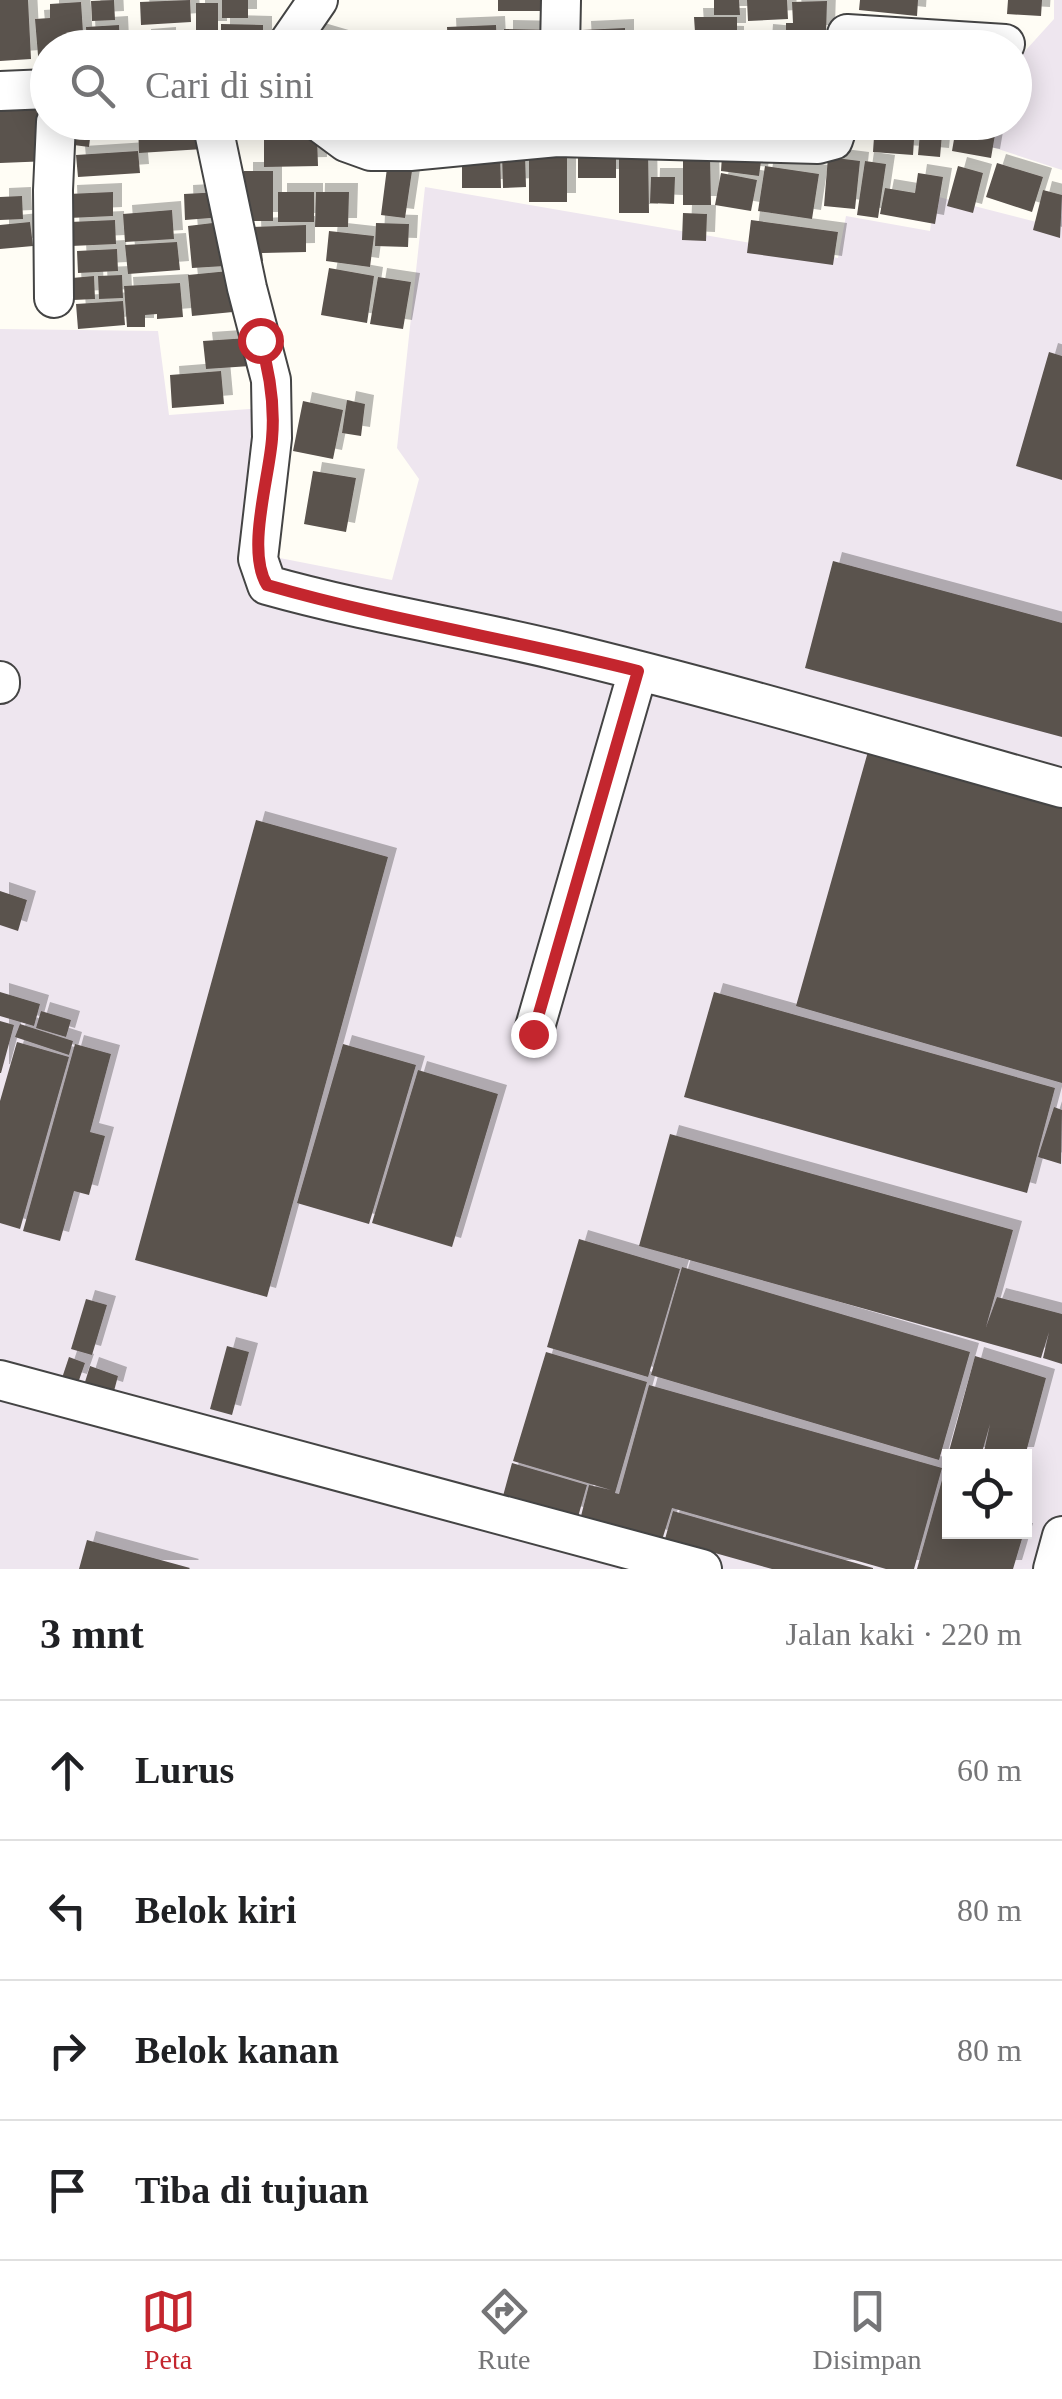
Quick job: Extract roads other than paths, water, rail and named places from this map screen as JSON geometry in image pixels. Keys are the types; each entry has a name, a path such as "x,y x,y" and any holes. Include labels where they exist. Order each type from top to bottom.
{"street":[{"path":"297,30 318,0"},
{"path":"560,30 561,0"},
{"path":"847,27 875,30"},
{"path":"0,91 30,90"},
{"path":"54,298 55,140"},
{"path":"216,140 246,288 272,380 272,438 258,560 267,585 343,606 552,649 1062,788"},
{"path":"343,140 371,151 410,151 488,140"},
{"path":"744,140 818,144 833,140"},
{"path":"533,1034 638,671"},
{"path":"0,1380 702,1569"},
{"path":"1053,1569 1062,1536"}]}
